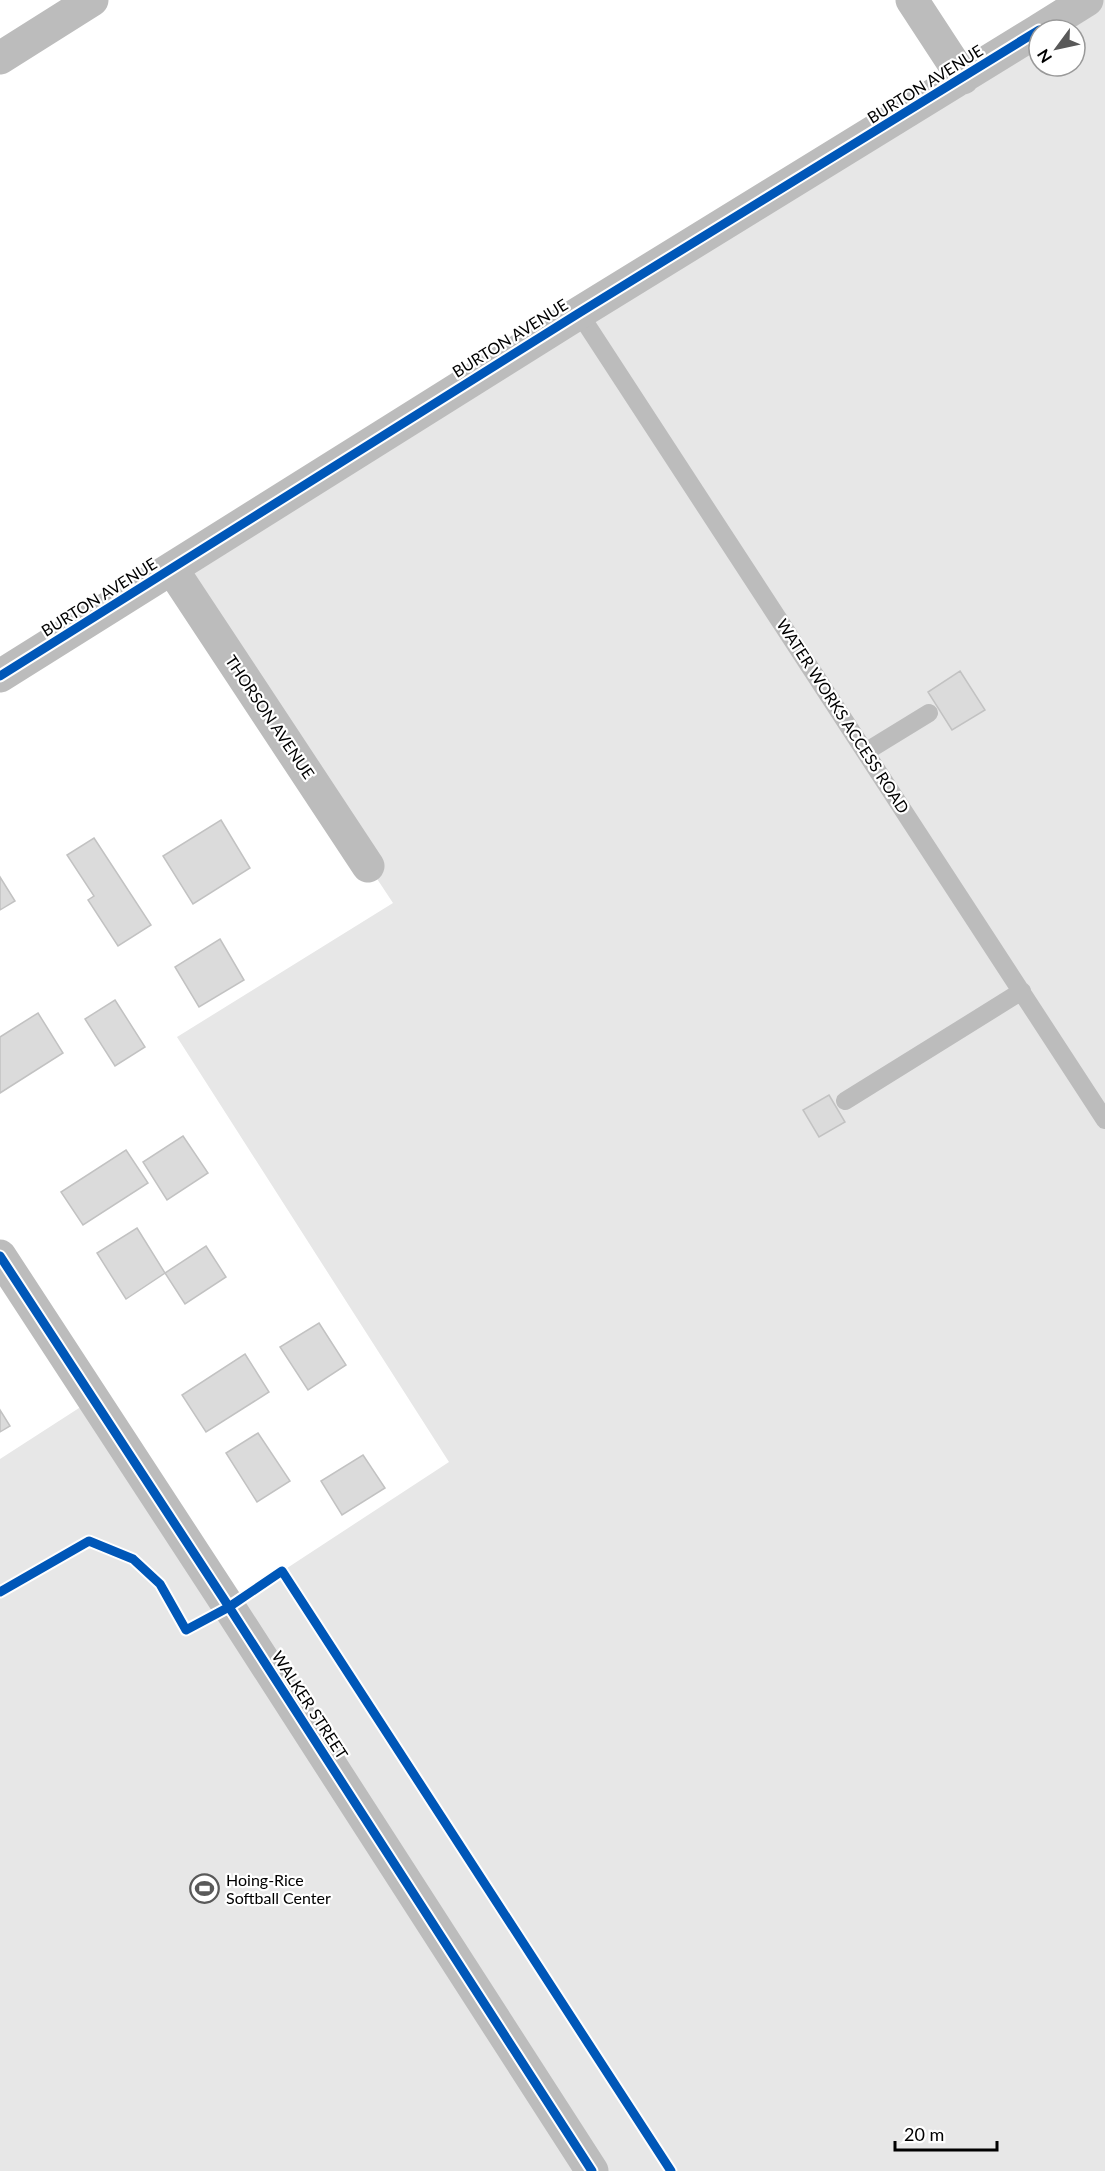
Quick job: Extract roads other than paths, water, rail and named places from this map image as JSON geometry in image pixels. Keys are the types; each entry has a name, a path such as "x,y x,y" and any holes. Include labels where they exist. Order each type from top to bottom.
{"street":[{"path":"0,58 92,0"},
{"path":"912,0 963,78"},
{"name":"BURTON AVENUE","path":"1058,18 1087,0"},
{"name":"BURTON AVENUE","path":"0,676 579,313 1027,38"},
{"name":"THORSON AVENUE","path":"172,569 368,866"},
{"name":"WALKER STREET","path":"0,1256 592,2171"}],"lane":[{"name":"WATER WORKS ACCESS ROAD","path":"579,313 867,751 1105,1120"},
{"path":"867,751 929,713"},
{"path":"845,1101 1022,991"}],"place":[{"name":"Hoing-Rice Softball Center","path":"205,1889"}]}
